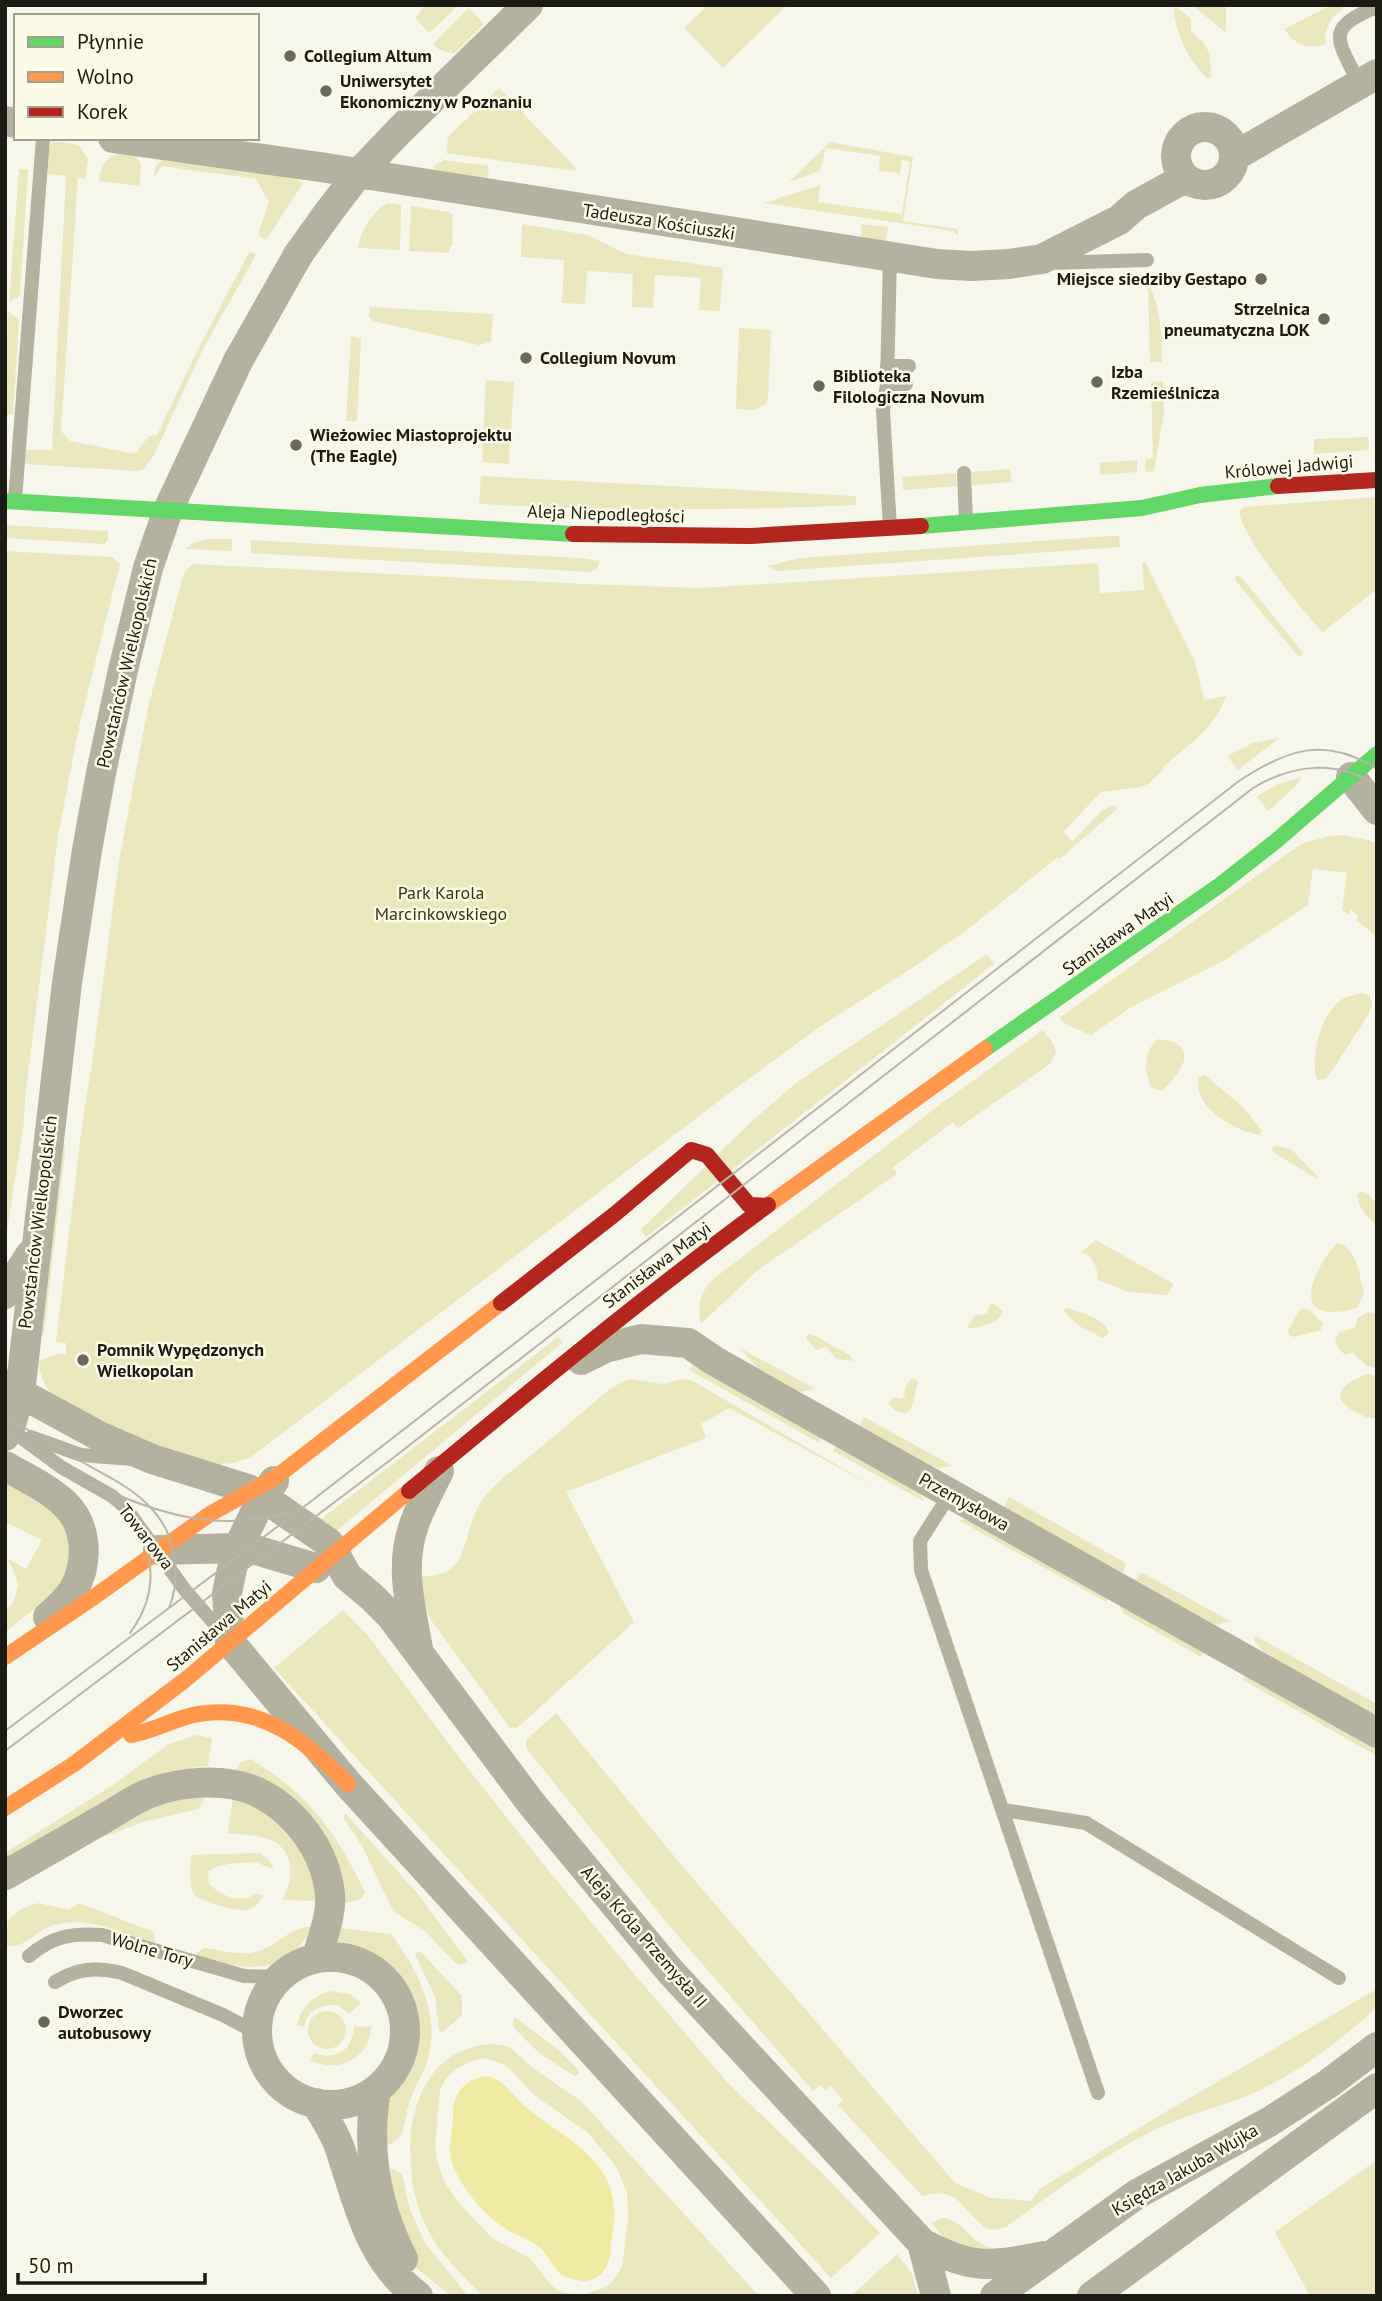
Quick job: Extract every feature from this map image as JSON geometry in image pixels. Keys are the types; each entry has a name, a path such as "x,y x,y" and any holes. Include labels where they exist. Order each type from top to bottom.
{"street":[{"name":"Powstańców Wielkopolskich","path":"7,1430 36,1238 67,983 101,773 148,568 168,510 227,382 272,299 309,239 357,175 528,5"},
{"path":"1235,156 1368,78"},
{"path":"1203,127 1221,132 1233,145 1235,156 1232,169 1219,182 1205,186 1185,178 1176,162 1176,150 1181,140 1191,131 1203,127"},
{"name":"Tadeusza Kościuszki","path":"128,140 890,257 971,266 1009,264 1042,258 1070,247 1185,178"},
{"name":"Królowej Jadwigi","path":"1205,494 1377,480"},
{"name":"Aleja Niepodległości","path":"10,501 573,534 751,536 1142,508 1177,498 1205,494"},
{"path":"1377,754 1351,777 1377,810"},
{"name":"Stanisława Matyi","path":"5,1808 112,1737 230,1642 333,1566 442,1463 679,1269 918,1096 1220,885 1351,777"},
{"path":"6,1657 107,1588 184,1530 262,1488 615,1214 691,1150 707,1155 749,1205 766,1206"},
{"path":"5,1294 24,1266 36,1238"},
{"name":"Przemysłowa","path":"543,1379 605,1348 626,1341 641,1339 688,1343 733,1371 1377,1734"},
{"path":"12,1389 99,1436 152,1459 262,1488 329,1543 333,1566 238,1548 158,1550"},
{"path":"420,1656 407,1586 407,1553 413,1528 442,1463"},
{"path":"5,1466 64,1503 75,1516 84,1551 74,1589 56,1610 6,1657"},
{"path":"262,1488 238,1548 227,1593 230,1642 348,1784 816,2296"},
{"name":"Aleja Króla Przemysła II","path":"333,1566 381,1605 539,1813 670,1971 922,2243 936,2296"},
{"path":"112,1737 144,1733 201,1713 238,1714 263,1721 301,1740 348,1784"},
{"path":"5,1875 149,1793 212,1782 238,1786 256,1791 281,1808 302,1827 319,1855 331,1898 317,1957"},
{"path":"317,1957 339,1957 361,1962 379,1974 394,1991 403,2011 405,2033 402,2055 391,2074 365,2097 341,2104 316,2103 293,2094 274,2078 262,2057 257,2033 259,2013 267,1993 280,1977 297,1965 317,1957"},
{"name":"Księdza Jakuba Wujka","path":"995,2296 1157,2182 1269,2122 1377,2047"},
{"path":"1092,2296 1377,2088"},
{"path":"376,2090 371,2119 371,2146 381,2204 389,2232 424,2296"},
{"path":"316,2103 338,2144 369,2234 387,2267 418,2296"},
{"path":"922,2243 961,2262 975,2265 1005,2264 1051,2255"}],"lane":[{"path":"1368,78 1342,46 1340,31 1344,23 1353,16 1377,7"},
{"path":"10,501 43,140"},
{"path":"890,257 887,384 883,411 890,528"},
{"path":"1009,264 1147,260"},
{"path":"887,366 909,366"},
{"path":"887,384 906,384"},
{"path":"964,473 971,522"},
{"path":"7,1430 81,1455 152,1459"},
{"name":"Towarowa","path":"7,1430 112,1496 125,1507 185,1590 230,1642"},
{"path":"950,1494 920,1541 921,1570 1098,2093"},
{"path":"1004,1810 1086,1823 1339,1978"},
{"name":"Wolne Tory","path":"29,1956 43,1944 64,1936 81,1934 102,1936 244,1976 280,1977"},
{"name":"Wolne Tory","path":"55,1982 84,1968 122,1973 211,2010 257,2033"}],"green space":[{"path":"425,5 459,5 429,33 415,18"},
{"path":"708,5 787,5 723,68 684,28"},
{"path":"1226,5 1226,33 1193,6"},
{"path":"1331,5 1341,5 1343,10 1328,24 1326,44 1302,45 1284,29"},
{"path":"1176,7 1191,19 1191,31 1208,51 1211,77 1208,78 1201,72 1184,46 1177,27"},
{"path":"469,8 484,24 454,54 440,50 433,44"},
{"path":"499,88 576,168 575,171 446,153 448,137"},
{"path":"52,141 79,145 88,159 85,179 78,178 61,431 70,441 135,454 149,436 157,435 198,349 250,251 256,255 202,351 154,455 144,469 136,471 25,464 24,450 52,450 66,176 47,174"},
{"path":"830,142 913,157 903,221 958,229 958,236 953,231 764,203 820,185 818,202 902,214 910,161 902,160 900,173 879,171 880,156 826,148 820,171 789,182"},
{"path":"125,152 132,153 141,163 140,186 99,181 106,161"},
{"path":"164,158 294,178 303,183 266,240 260,236 259,231 269,202 256,179 162,166 154,178 155,167"},
{"path":"444,160 489,166 487,183 438,172 432,167"},
{"path":"19,169 28,169 20,296 9,302"},
{"path":"388,203 401,205 400,250 358,248 368,222"},
{"path":"411,206 453,215 452,246 449,253 409,251"},
{"path":"522,224 588,235 626,254 723,268 720,311 699,310 701,278 655,275 653,308 632,307 633,274 587,271 585,304 562,303 564,260 521,257"},
{"path":"862,224 888,227 885,245 860,241"},
{"path":"1148,283 1160,322 1162,362 1150,362"},
{"path":"370,307 493,314 491,342 479,345 373,321 369,317"},
{"path":"8,311 19,320 13,415 5,414"},
{"path":"739,328 771,330 768,399 766,404 755,410 736,409"},
{"path":"351,336 361,338 357,421 346,421"},
{"path":"486,380 514,382 509,464 482,462"},
{"path":"1163,381 1164,412 1154,471 1146,472 1145,460 1153,458 1151,382"},
{"path":"1368,437 1369,450 1314,454 1314,439"},
{"path":"1137,460 1137,472 1100,475 1100,463"},
{"path":"1010,469 1012,482 972,485 971,472"},
{"path":"956,473 957,486 903,490 902,477"},
{"path":"481,476 856,496 856,505 668,509 479,504"},
{"path":"1377,497 1377,589 1323,632 1260,554 1242,521 1240,511 1244,507"},
{"path":"5,525 108,531 108,540 104,544 5,538"},
{"path":"1119,536 1120,547 778,571 767,566 800,558"},
{"path":"207,539 232,539 232,551 185,549 193,543"},
{"path":"251,540 600,561 597,568 591,572 251,553"},
{"path":"5,551 112,557 120,564 79,727 58,836 24,1122 5,1244"},
{"name":"Park Karola Marcinkowskiego","path":"1142,562 1145,562 1195,662 1204,700 1226,696 1208,727 1148,784 1101,792 1063,832 1073,841 1101,811 1115,805 1117,809 1060,859 1058,857 968,929 821,1026 732,1091 251,1457 215,1465 119,1432 53,1396 41,1375 39,1361 56,1354 66,1354 66,1343 56,1342 82,1125 119,861 148,707 183,576 193,564 701,588 1098,563 1100,593 1144,590"},
{"path":"1236,575 1242,578 1302,651 1302,656 1297,655 1235,580"},
{"path":"1279,738 1238,770 1227,756 1253,743"},
{"path":"1302,777 1296,786 1268,811 1257,796 1279,784"},
{"path":"1343,835 1377,844 1377,937 1356,920 1358,916 1351,910 1348,914 1342,910 1347,873 1313,869 1308,905 1225,960 1131,1007 1091,1035 1067,1025 1059,1018 1301,844"},
{"path":"987,954 994,964 646,1237 640,1230 751,1122 796,1083"},
{"path":"1363,993 1370,996 1372,1006 1368,1015 1330,1074 1325,1079 1317,1080 1316,1050 1326,1019 1340,1001"},
{"path":"1043,1030 1056,1052 1050,1064 958,1128 953,1122 893,1167 897,1174 758,1270 701,1324 700,1301 712,1280 942,1103"},
{"path":"1158,1039 1180,1046 1184,1052 1181,1067 1162,1091 1152,1088 1146,1069 1149,1049"},
{"path":"1205,1075 1245,1109 1262,1131 1260,1135 1239,1129 1217,1116 1208,1107 1198,1087 1199,1076"},
{"path":"63,1127 65,1152 44,1334 39,1334"},
{"path":"1276,1146 1291,1149 1317,1179 1273,1152 1272,1148"},
{"path":"1362,1191 1377,1204 1377,1225 1361,1208 1357,1194"},
{"path":"1096,1240 1174,1284 1167,1295 1129,1292 1094,1278 1097,1277 1095,1265 1088,1255 1081,1252"},
{"path":"1337,1243 1344,1245 1353,1256 1364,1294 1357,1308 1339,1312 1322,1310 1314,1304 1311,1296 1317,1273"},
{"path":"993,1303 1003,1311 997,1319 982,1326 967,1328 975,1315 987,1314"},
{"path":"1067,1308 1097,1320 1109,1333 1103,1338 1081,1327 1065,1313"},
{"path":"1301,1308 1309,1310 1323,1323 1321,1330 1294,1337 1289,1335 1288,1330"},
{"path":"1368,1312 1377,1314 1377,1368 1367,1366 1353,1353 1345,1355 1337,1347 1335,1340 1339,1333 1356,1327 1357,1318"},
{"path":"808,1334 851,1356 853,1361 836,1359 826,1347 816,1350 806,1339"},
{"path":"558,1337 563,1342 335,1532 321,1519"},
{"path":"740,1348 816,1389 799,1392 759,1370"},
{"path":"693,1365 823,1436 819,1443 689,1370"},
{"path":"1367,1374 1377,1376 1377,1418 1365,1417 1352,1410 1340,1395 1353,1380"},
{"path":"629,1379 662,1384 683,1379 693,1381 878,1489 729,1408 701,1424 706,1438 566,1492 634,1622 517,1728 509,1727 431,1620 424,1603 420,1576 437,1575 457,1563 474,1515 491,1489 611,1388"},
{"path":"911,1379 918,1382 911,1409 906,1413 895,1411 889,1404 890,1400 904,1397 906,1386"},
{"path":"864,1417 953,1466 938,1468 930,1465 859,1426"},
{"path":"837,1445 915,1487 925,1502 833,1451"},
{"path":"5,1476 48,1501 73,1538 65,1579 47,1599 5,1632 5,1612 14,1601 18,1586 7,1558 26,1569 42,1540 5,1522"},
{"path":"1009,1497 1124,1562 1126,1566 1122,1573 1004,1507"},
{"path":"968,1519 1108,1597 1106,1602 958,1520"},
{"path":"1143,1573 1230,1621 1218,1625 1211,1623 1135,1580"},
{"path":"1120,1606 1205,1650 1201,1657 1123,1613"},
{"path":"343,1610 370,1638 544,1865 728,2083 880,2233 831,2278 274,1668"},
{"path":"1254,1635 1377,1704 1377,1716 1264,1652 1255,1642"},
{"path":"1245,1675 1377,1746 1377,1756 1243,1680"},
{"path":"556,1713 684,1868 955,2183 991,2198 1031,2201 1041,2188 1377,1989 1377,2007 1333,2045 1284,2078 1249,2095 1178,2120 1134,2140 1006,2227 988,2229 953,2197 935,2193 922,2196 838,2105 843,2100 831,2086 825,2090 820,2085 813,2091 671,1928 526,1748 526,1740"},
{"path":"196,1735 212,1738 208,1766 176,1770 150,1778 5,1862 5,1853 113,1785 167,1745"},
{"path":"251,1759 290,1787 319,1816 354,1870 365,1892 362,1898 344,1903 343,1884 235,1771 241,1762"},
{"path":"206,1795 199,1809 143,1822 87,1843 159,1804"},
{"path":"233,1796 269,1812 305,1853 319,1901 282,1900 289,1883 288,1857 277,1843 268,1839 228,1833"},
{"path":"346,1814 418,1894 468,1962 460,1965 455,1963 426,1932 393,1911 362,1846 343,1817"},
{"path":"260,1853 274,1868 258,1863 239,1863 217,1867 208,1872 209,1884 232,1898 245,1898 257,1893 264,1896 252,1908 228,1908 203,1900 194,1894 190,1880 191,1855"},
{"path":"38,1903 69,1910 79,1903 154,1932 155,1944 103,1926 76,1922 49,1927 24,1943 6,1946 8,1920 21,1909"},
{"path":"313,1927 289,1956 276,1963 247,1967 196,1956 204,1948 237,1953 262,1950 291,1932"},
{"path":"339,1928 391,1934 418,1977 429,2008 431,2042 426,2065 409,2103 400,2137 389,2145 380,2147 383,2104 407,2069 413,2053 416,2020 413,2004 397,1974 371,1953 335,1943"},
{"path":"417,1951 421,1952 462,1996 462,2015 442,2033 439,2030 435,1997 415,1955"},
{"path":"331,1991 350,1994 361,2003 349,2014 338,2005 320,2007 308,2016 304,2027 297,2025 309,2003"},
{"path":"327,2011 340,2017 346,2030 340,2043 327,2049 314,2043 308,2030 314,2017"},
{"path":"515,2017 561,2052 579,2074 575,2076 540,2054 512,2026"},
{"path":"354,2026 371,2027 369,2038 358,2056 341,2064 331,2065 310,2060 314,2053 330,2056 342,2052 351,2041"},
{"path":"492,2044 508,2046 533,2068 581,2101 759,2296 580,2296 483,2296 449,2261 428,2231 415,2195 411,2166 411,2138 416,2110 426,2085 441,2064 463,2050","holes":["485,2058 507,2066 534,2095 587,2132 615,2165 627,2192 628,2219 622,2267 613,2281 606,2287 580,2296 558,2291 530,2258 492,2238 459,2203 446,2184 438,2165 435,2147 440,2089 446,2078 474,2060"]},
{"path":"1377,2160 1377,2296 1310,2296 1275,2232"},
{"path":"394,2169 402,2174 410,2210 426,2244 468,2296 451,2296 415,2267 383,2170"},
{"path":"942,2218 955,2222 978,2242 993,2248 992,2255 946,2240 931,2223"},
{"path":"897,2254 912,2274 918,2296 851,2296"}],"shaded area":[{"path":"485,2076 497,2080 526,2107 571,2140 597,2165 607,2180 613,2197 614,2218 610,2255 605,2269 593,2279 585,2281 566,2277 539,2247 506,2229 489,2215 471,2196 457,2175 450,2154 454,2102 465,2085"}],"tram line":[{"path":"5,1731 305,1506 1239,781 1273,761 1306,751 1340,752 1377,769"},
{"path":"5,1751 393,1458 1253,788 1284,774 1315,768 1346,772 1377,786"},
{"path":"5,1417 119,1483 151,1508 166,1530 174,1555 175,1582 169,1608"},
{"path":"5,1433 107,1495 135,1524 144,1541 150,1577 148,1596 130,1633"},
{"path":"90,1483 140,1504 189,1517 239,1521 292,1511"}],"traffic: fast":[{"path":"921,526 1142,508 1200,495 1278,486"},
{"path":"5,501 573,534"},
{"path":"985,1049 1220,885 1377,754"}],"traffic: slow":[{"path":"768,1205 985,1049"},
{"path":"5,1657 210,1514 276,1477 501,1303"},
{"path":"5,1808 74,1764 185,1680 409,1491"},
{"path":"131,1735 198,1714 243,1714 263,1720 299,1740 348,1784"}],"traffic: jam":[{"path":"1278,486 1377,480"},
{"path":"573,534 751,536 921,526"},
{"path":"501,1303 615,1214 691,1150 707,1155 749,1205 766,1206"},
{"path":"409,1491 631,1310 768,1205"}],"place":[{"name":"Collegium Altum","path":"290,56"},
{"name":"Uniwersytet Ekonomiczny w Poznaniu","path":"326,91"},
{"name":"Miejsce siedziby Gestapo","path":"1261,279"},
{"name":"Strzelnica pneumatyczna LOK","path":"1324,319"},
{"name":"Collegium Novum","path":"526,358"},
{"name":"Izba Rzemieślnicza","path":"1097,382"},
{"name":"Biblioteka Filologiczna Novum","path":"819,386"},
{"name":"Wieżowiec Miastoprojektu (The Eagle)","path":"296,445"},
{"name":"Pomnik Wypędzonych Wielkopolan","path":"83,1360"},
{"name":"Dworzec autobusowy","path":"44,2022"}]}
